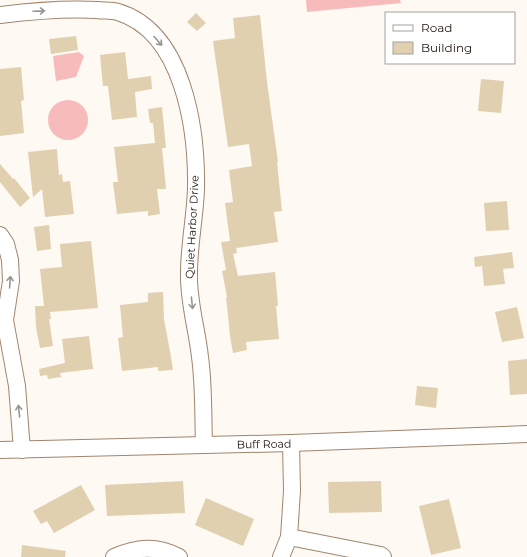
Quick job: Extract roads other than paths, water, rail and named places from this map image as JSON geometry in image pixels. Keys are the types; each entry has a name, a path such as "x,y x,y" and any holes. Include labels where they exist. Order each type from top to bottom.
{"street":[{"name":"Quiet Harbor Drive","path":"0,15 31,11 79,9 116,12 140,23 147,29 164,47 176,68 190,111 193,132 196,188 189,274 192,310 200,357 204,445"},
{"path":"0,235 6,244 10,260 11,281 6,320 17,386 22,450"},
{"name":"Buff Road","path":"0,450 291,443 527,434"},
{"path":"281,557 289,537 292,491 291,443"},
{"path":"289,537 381,555 383,557"},
{"path":"114,557 124,552 144,548 170,552 179,557"}]}
